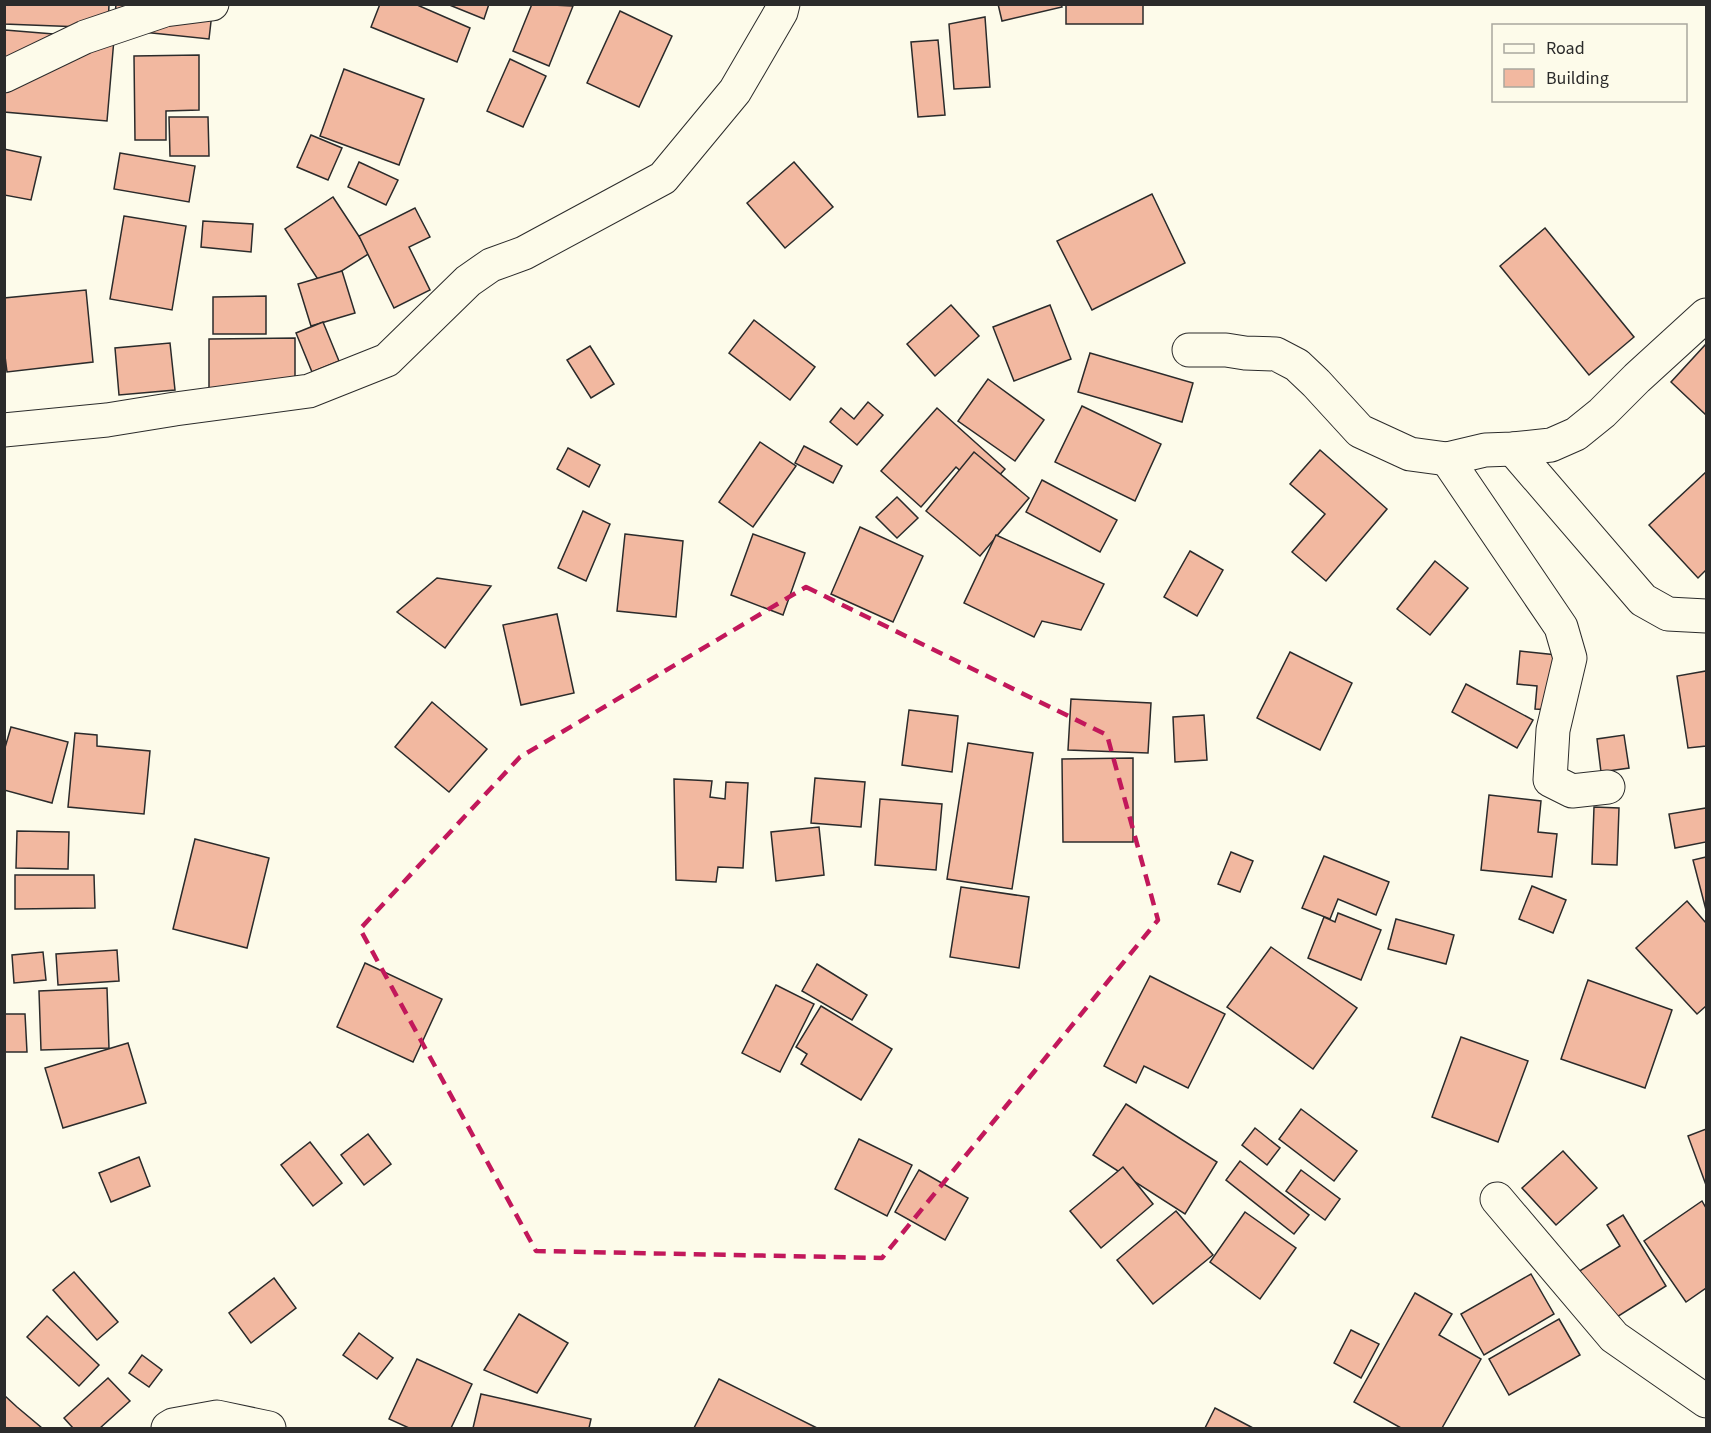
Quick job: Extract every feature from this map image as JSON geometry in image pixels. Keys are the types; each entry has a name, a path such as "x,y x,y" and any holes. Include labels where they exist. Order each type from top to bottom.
{"street":[{"path":"4,76 85,37 165,10 212,4"},
{"path":"4,430 107,420 309,391 387,360 468,281 490,265 524,253 663,178 735,91 781,12 783,4"},
{"path":"1189,350 1276,354 1297,365 1316,382 1360,430 1410,454 1447,459 1485,450 1551,445 1576,434 1602,414 1637,378 1707,315"},
{"path":"1514,449 1643,600 1668,614 1707,616"},
{"path":"1447,459 1561,627 1570,658 1553,730 1550,780 1572,791 1608,787"},
{"path":"1497,1199 1614,1337 1707,1401"},
{"path":"168,1428 173,1425 217,1418 269,1428"}],"highlighted area":[{"path":"806,587 1107,735 1158,920 882,1258 536,1251 360,929 520,757"}],"building":[{"path":"5,4 109,4 108,28 4,24"},
{"path":"116,4 213,4 209,39 114,29"},
{"path":"380,4 415,4 470,28 457,62 371,27"},
{"path":"447,4 489,4 484,19"},
{"path":"532,4 573,6 549,66 513,51"},
{"path":"998,4 1061,4 1062,7 1002,21"},
{"path":"1066,4 1143,4 1143,24 1066,24"},
{"path":"620,11 672,36 639,107 587,83"},
{"path":"985,17 990,87 954,89 949,24"},
{"path":"5,30 114,39 107,121 4,112"},
{"path":"938,40 945,115 918,117 911,42"},
{"path":"199,55 199,110 166,111 166,140 135,140 134,56"},
{"path":"510,59 546,76 523,127 487,111"},
{"path":"344,69 424,99 399,165 320,136"},
{"path":"169,117 208,117 209,156 170,156"},
{"path":"311,135 342,148 328,180 297,167"},
{"path":"4,149 41,157 31,200 4,195"},
{"path":"120,153 195,166 189,202 114,189"},
{"path":"359,162 398,180 386,205 348,187"},
{"path":"794,162 833,207 785,248 747,203"},
{"path":"1152,194 1185,263 1092,310 1057,241"},
{"path":"333,197 370,253 321,284 285,229"},
{"path":"415,208 430,237 409,247 430,290 394,308 359,236"},
{"path":"124,216 186,226 172,310 110,299"},
{"path":"203,221 253,224 251,252 201,247"},
{"path":"1545,228 1634,337 1589,375 1500,266"},
{"path":"342,271 355,313 311,326 298,284"},
{"path":"86,290 93,362 7,372 4,348 4,298"},
{"path":"266,296 266,334 213,334 213,297"},
{"path":"951,305 979,336 935,376 907,344"},
{"path":"1050,305 1071,359 1014,381 993,327"},
{"path":"754,320 815,367 790,400 729,353"},
{"path":"323,322 339,361 312,372 296,333"},
{"path":"295,338 295,391 209,391 209,339"},
{"path":"170,343 175,390 119,395 115,348"},
{"path":"1706,344 1706,415 1671,382"},
{"path":"590,346 614,384 591,398 567,360"},
{"path":"1090,353 1193,383 1182,422 1078,392"},
{"path":"988,379 1044,420 1015,461 958,421"},
{"path":"868,402 883,415 857,445 830,422 841,408 854,419"},
{"path":"1082,406 1161,444 1135,501 1055,462"},
{"path":"937,408 1005,469 984,492 956,467 921,507 881,471"},
{"path":"760,442 796,466 753,527 719,502"},
{"path":"804,446 842,466 833,483 795,463"},
{"path":"568,448 600,465 589,487 557,469"},
{"path":"1320,450 1387,509 1326,581 1292,552 1325,514 1290,484"},
{"path":"974,452 1029,498 980,556 926,511"},
{"path":"1706,472 1706,570 1698,578 1649,525"},
{"path":"1042,480 1117,520 1100,552 1026,512"},
{"path":"897,497 918,518 897,538 876,517"},
{"path":"583,511 610,524 586,581 558,568"},
{"path":"860,527 923,556 893,622 831,594"},
{"path":"625,534 683,541 676,617 617,611"},
{"path":"753,534 805,553 783,615 731,595"},
{"path":"996,535 1104,584 1081,630 1042,621 1034,637 964,603"},
{"path":"1190,551 1223,570 1197,616 1164,597"},
{"path":"1435,561 1468,588 1430,635 1397,609"},
{"path":"437,578 491,586 445,648 397,612"},
{"path":"557,614 574,693 521,705 503,625"},
{"path":"1520,651 1557,655 1552,710 1535,709 1537,686 1517,684"},
{"path":"1290,652 1352,683 1320,750 1257,718"},
{"path":"1706,671 1706,746 1688,748 1677,676"},
{"path":"1466,684 1533,720 1517,748 1452,712"},
{"path":"1071,699 1151,703 1148,753 1068,750"},
{"path":"432,702 487,749 449,792 395,747"},
{"path":"909,710 958,716 952,772 902,765"},
{"path":"1204,715 1207,760 1175,762 1173,717"},
{"path":"11,727 68,742 52,803 4,790 4,751"},
{"path":"75,733 97,735 97,746 150,751 144,814 68,807"},
{"path":"1624,735 1629,768 1601,772 1597,739"},
{"path":"968,743 1033,753 1012,889 947,879"},
{"path":"1133,758 1133,842 1063,842 1062,759"},
{"path":"815,778 865,782 861,827 811,823"},
{"path":"674,779 712,781 710,797 725,799 726,782 748,783 743,868 718,867 716,882 676,880"},
{"path":"1489,795 1541,801 1538,832 1557,834 1552,877 1481,870"},
{"path":"880,799 942,804 936,870 875,865"},
{"path":"1594,807 1619,808 1617,865 1592,864"},
{"path":"1706,808 1706,842 1675,848 1669,814"},
{"path":"819,827 824,875 776,881 771,832"},
{"path":"17,831 69,832 68,869 16,868"},
{"path":"195,839 269,858 247,948 173,929"},
{"path":"1231,852 1253,861 1240,892 1218,884"},
{"path":"1324,856 1389,882 1376,915 1338,899 1330,919 1302,908"},
{"path":"1706,857 1706,910 1693,860"},
{"path":"15,875 94,875 95,908 15,909"},
{"path":"1532,886 1566,900 1553,933 1519,919"},
{"path":"961,887 1029,897 1019,968 950,957"},
{"path":"1687,901 1706,923 1706,1006 1697,1014 1636,948"},
{"path":"1338,913 1381,930 1361,980 1308,958 1324,917 1335,922"},
{"path":"1396,919 1454,935 1446,964 1388,949"},
{"path":"1271,947 1357,1008 1313,1069 1227,1007"},
{"path":"117,950 119,981 58,985 56,954"},
{"path":"43,952 46,980 14,983 12,955"},
{"path":"365,963 442,999 413,1062 337,1027"},
{"path":"817,964 867,995 852,1020 802,991"},
{"path":"1150,976 1225,1014 1188,1088 1144,1066 1136,1083 1104,1066"},
{"path":"1588,980 1672,1010 1645,1088 1561,1059"},
{"path":"776,985 814,1004 780,1072 742,1053"},
{"path":"107,988 109,1048 41,1050 39,991"},
{"path":"821,1006 892,1049 861,1100 801,1064 807,1054 796,1047"},
{"path":"4,1014 25,1014 27,1052 4,1052"},
{"path":"1461,1037 1528,1061 1498,1142 1432,1117"},
{"path":"128,1043 146,1103 63,1128 45,1068"},
{"path":"1126,1104 1217,1162 1185,1214 1093,1155"},
{"path":"1301,1109 1357,1151 1334,1181 1279,1139"},
{"path":"1255,1128 1280,1148 1267,1165 1242,1145"},
{"path":"1706,1129 1706,1185 1688,1136"},
{"path":"368,1134 391,1164 364,1185 341,1155"},
{"path":"859,1139 912,1165 887,1216 835,1189"},
{"path":"310,1142 342,1183 313,1206 281,1165"},
{"path":"1563,1151 1597,1188 1556,1225 1522,1188"},
{"path":"139,1157 150,1186 111,1202 99,1173"},
{"path":"1240,1161 1309,1215 1294,1234 1226,1180"},
{"path":"1123,1167 1153,1204 1101,1248 1070,1211"},
{"path":"919,1170 968,1198 945,1240 895,1212"},
{"path":"1301,1170 1340,1199 1325,1220 1286,1191"},
{"path":"1702,1201 1706,1208 1706,1288 1686,1302 1644,1241"},
{"path":"1176,1211 1213,1255 1153,1304 1117,1260"},
{"path":"1245,1212 1296,1248 1260,1299 1210,1262"},
{"path":"1623,1215 1666,1286 1609,1322 1578,1272 1620,1246 1607,1225"},
{"path":"74,1272 118,1322 97,1340 53,1290"},
{"path":"1531,1274 1554,1314 1484,1355 1461,1314"},
{"path":"274,1278 296,1308 251,1343 229,1313"},
{"path":"1415,1293 1452,1314 1439,1335 1481,1359 1442,1428 1401,1428 1354,1402"},
{"path":"519,1314 568,1343 537,1393 484,1370"},
{"path":"47,1316 99,1365 79,1386 27,1337"},
{"path":"1559,1319 1580,1355 1509,1395 1489,1359"},
{"path":"1351,1330 1379,1344 1361,1378 1334,1363"},
{"path":"359,1333 393,1358 377,1379 343,1355"},
{"path":"142,1355 162,1370 149,1387 129,1373"},
{"path":"417,1359 472,1384 451,1428 409,1428 389,1419"},
{"path":"108,1378 130,1401 100,1428 73,1428 64,1418"},
{"path":"719,1379 817,1428 694,1428"},
{"path":"481,1394 591,1419 589,1428 473,1428"},
{"path":"4,1395 17,1407 42,1428 4,1428"},
{"path":"1215,1408 1253,1428 1205,1428"}]}
